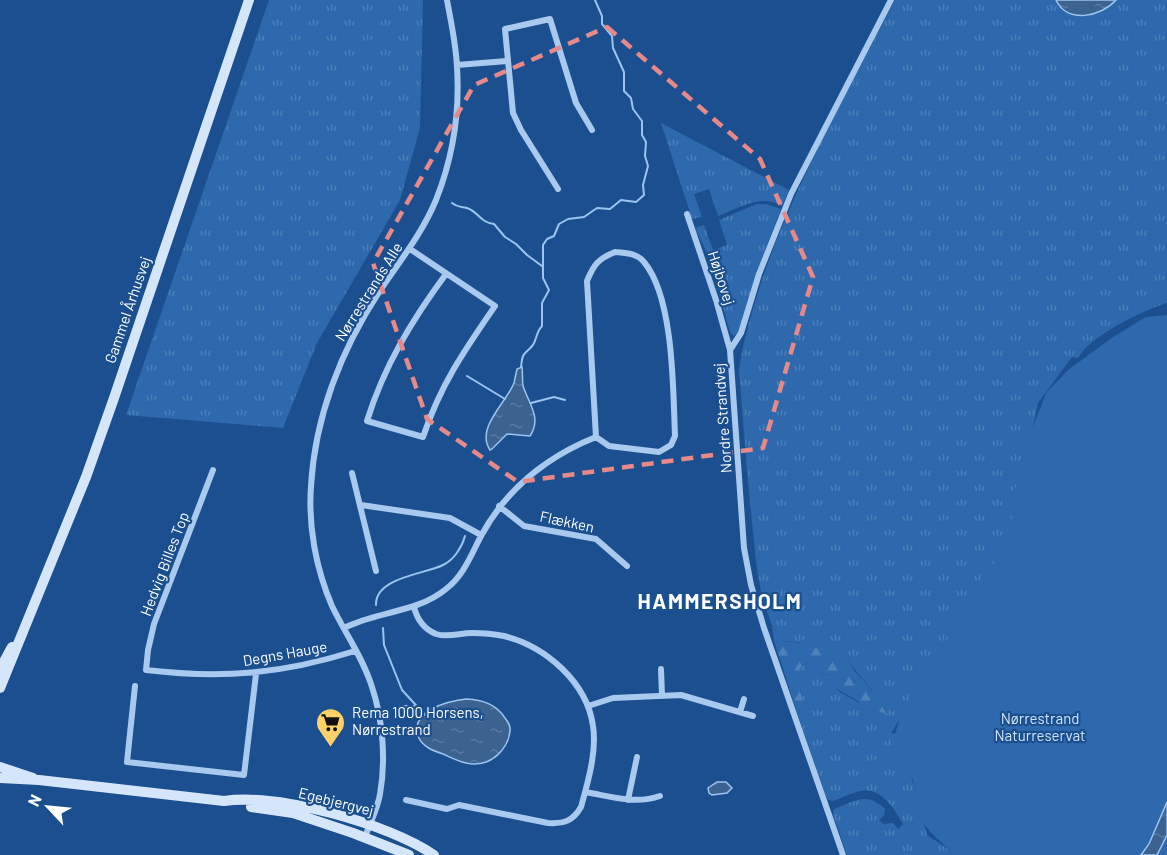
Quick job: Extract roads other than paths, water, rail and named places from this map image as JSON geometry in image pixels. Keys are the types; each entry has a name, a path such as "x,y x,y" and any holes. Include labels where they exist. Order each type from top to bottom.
{"main road":[{"name":"Gammel Århusvej","path":"0,688 86,477 249,0"},
{"name":"Gammel Århusvej","path":"0,669 24,626"},
{"name":"Egebjergvej","path":"0,767 39,780"},
{"name":"Egebjergvej","path":"0,778 39,780 224,801 250,800 290,805 369,825 421,847 434,855"},
{"name":"Egebjergvej","path":"224,801 293,813 365,837 409,855"},
{"path":"293,813 302,813 361,830 369,825"}],"street":[{"name":"Nørrestrands Alle","path":"365,837 380,797 383,752 377,710 372,686 333,606 321,574 312,529 311,487 316,444 323,413 351,339 378,294 410,249 435,202 446,171 454,139 458,105 458,65 447,0"},
{"name":"Nordre Strandvej","path":"843,855 751,585 744,548 730,350 741,333 759,274 791,194 891,0"},
{"path":"558,189 513,113 505,29 550,19 576,103 592,130"},
{"path":"458,65 507,61"},
{"name":"Højbovej","path":"687,214 730,350"},
{"path":"410,249 495,306 446,380 423,437 367,421 374,397 391,358 412,321 446,274"},
{"path":"615,252 631,253 644,260 654,278 669,325 675,436 671,445 659,452 609,446 596,436 587,281 592,269 601,258 615,252"},
{"path":"344,628 366,619 414,607 435,597 457,580 465,569 481,535 500,506 519,484 541,465 596,436"},
{"name":"Hedvig Billes Top","path":"146,670 154,624 213,470"},
{"path":"352,473 376,571"},
{"path":"361,506 450,518 481,535"},
{"name":"Flækken","path":"500,506 524,525 596,539 627,566"},
{"path":"406,800 447,809 459,805 548,824 561,824 576,815 581,807 593,743 593,727 588,706 580,691 556,663 524,643 503,636 472,633 449,636 436,634 424,627 416,616 414,607"},
{"name":"Degns Hauge","path":"146,670 188,675 255,674 303,665 355,651"},
{"path":"661,669 662,696"},
{"path":"135,686 127,762 244,775 255,674"},
{"path":"588,706 613,698 681,695 753,716"},
{"path":"740,712 744,699"},
{"path":"628,800 637,757"},
{"path":"585,792 628,800 648,800 660,796"}],"water":[{"path":"1056,0 1116,0 1102,11 1076,15 1061,8"},
{"path":"522,367 523,386 535,417 533,429 530,436 507,434 490,450 486,442 489,424 514,383 517,369"},
{"path":"466,699 478,700 493,706 501,713 510,727 509,738 498,755 480,764 461,762 432,750 422,743 418,736 417,727 425,713 441,705"},
{"path":"717,782 726,782 732,788 727,793 712,795 708,788"},
{"path":"1167,802 1167,835 1157,855 1141,855 1149,844"}],"waterway":[{"path":"521,367 523,355 533,345 542,326 542,303 549,290 543,278 543,245 547,239 554,236 559,224 568,219 584,217 597,208 610,209 621,200 636,202 644,195 643,185 648,166 645,156 646,142 642,135 642,121 633,109 631,98 624,91 624,72 613,48 612,36 602,24 602,16 595,0"},
{"path":"452,203 465,207 485,221 494,224 505,237 542,266"},
{"path":"467,376 505,399"},
{"path":"531,403 554,397 565,400"},
{"path":"376,605 378,596 392,582 435,568 451,560 465,536"},
{"path":"383,628 384,645 402,690 425,715"},
{"path":"400,706 415,706"}],"place":[{"name":"Rema 1000 Horsens, Nørrestrand","path":"331,748"}],"district":[{"name":"HAMMERSHOLM","path":"720,602"}],"park label":[{"name":"Nørrestrand Naturreservat","path":"1040,728"}]}
